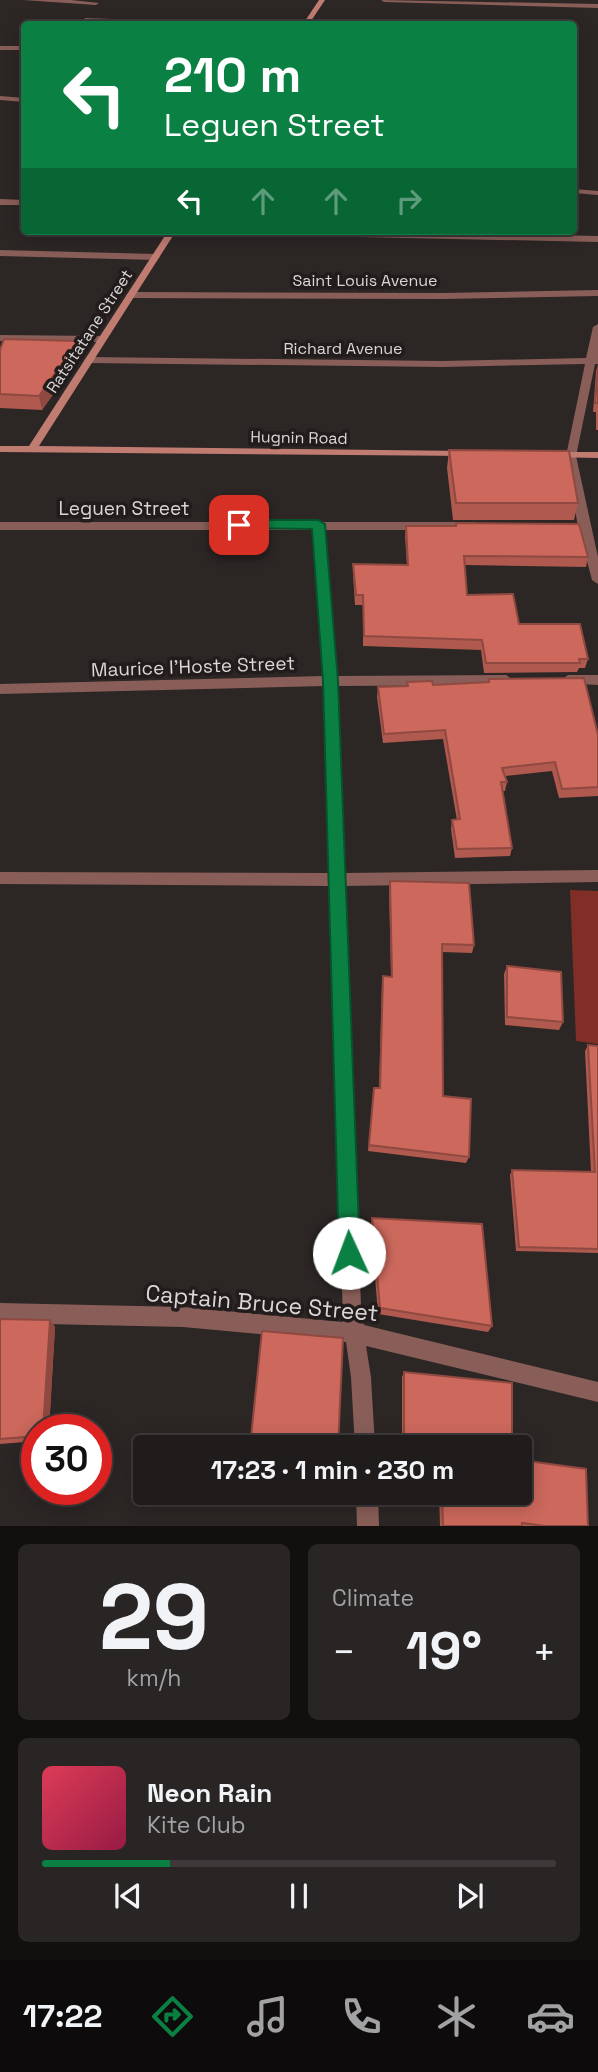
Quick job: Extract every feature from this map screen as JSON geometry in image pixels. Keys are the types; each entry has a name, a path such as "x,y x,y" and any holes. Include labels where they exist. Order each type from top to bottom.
{"street":[{"path":"26,0 97,1"},
{"path":"308,21 322,0"},
{"path":"384,0 598,6"},
{"path":"85,21 97,1"},
{"path":"0,48 21,48"},
{"path":"0,99 21,100"},
{"path":"577,191 598,193"},
{"path":"0,202 21,202"},
{"name":"Ratsitatane Street","path":"32,449 170,235"},
{"path":"410,235 598,239"},
{"path":"0,253 156,257"},
{"name":"Saint Louis Avenue","path":"131,295 443,296 598,293"},
{"path":"598,327 594,361 571,456 584,527 598,580"},
{"path":"0,338 102,339"},
{"name":"Richard Avenue","path":"89,360 442,364 594,361"},
{"name":"Hugnin Road","path":"0,449 477,454"},
{"path":"544,455 598,455"},
{"path":"318,524 331,681 351,1293 361,1377 364,1435"},
{"name":"Leguen Street","path":"0,526 486,526"},
{"path":"570,527 584,527"},
{"name":"Maurice I'Hoste Street","path":"0,689 331,681 518,680"},
{"path":"558,680 598,680"},
{"path":"0,878 338,880 598,876"},
{"name":"Captain Bruce Street","path":"0,1313 183,1317 355,1333 598,1392"},
{"path":"367,1505 368,1526"}],"shaded area":[{"path":"570,890 598,891 598,1044 576,1041"}],"building":[{"path":"4,339 78,341 39,396 0,394 0,350"},
{"path":"598,367 598,403 595,403"},
{"path":"449,450 569,451 578,503 456,503"},
{"path":"456,523 579,524 588,557 464,556 467,595 513,594 519,624 580,624 588,659 579,659 580,663 486,663 482,640 364,636 363,595 356,595 353,564 408,565 406,526 456,526"},
{"path":"584,678 598,735 598,787 562,789 555,762 502,768 507,782 501,782 512,848 457,849 452,820 460,819 445,730 384,734 378,687 408,686 407,682 432,681 433,685 489,682 489,679"},
{"path":"390,881 469,883 474,945 442,944 443,1096 471,1099 469,1157 369,1145 374,1088 380,1088 383,976 392,977"},
{"path":"507,966 561,972 563,1022 507,1017"},
{"path":"588,1045 598,1046 598,1249 519,1247 512,1170 595,1172"},
{"path":"372,1218 482,1224 492,1326 380,1308"},
{"path":"0,1319 50,1320 44,1414 21,1414 21,1437 0,1439"},
{"path":"262,1331 343,1338 339,1435 251,1435"},
{"path":"404,1372 512,1383 512,1435 404,1435"},
{"path":"532,1462 586,1469 588,1526 522,1523 522,1526 443,1526 442,1505 532,1505"}],"route":[{"path":"239,525 318,524 331,681 349,1253"}]}
